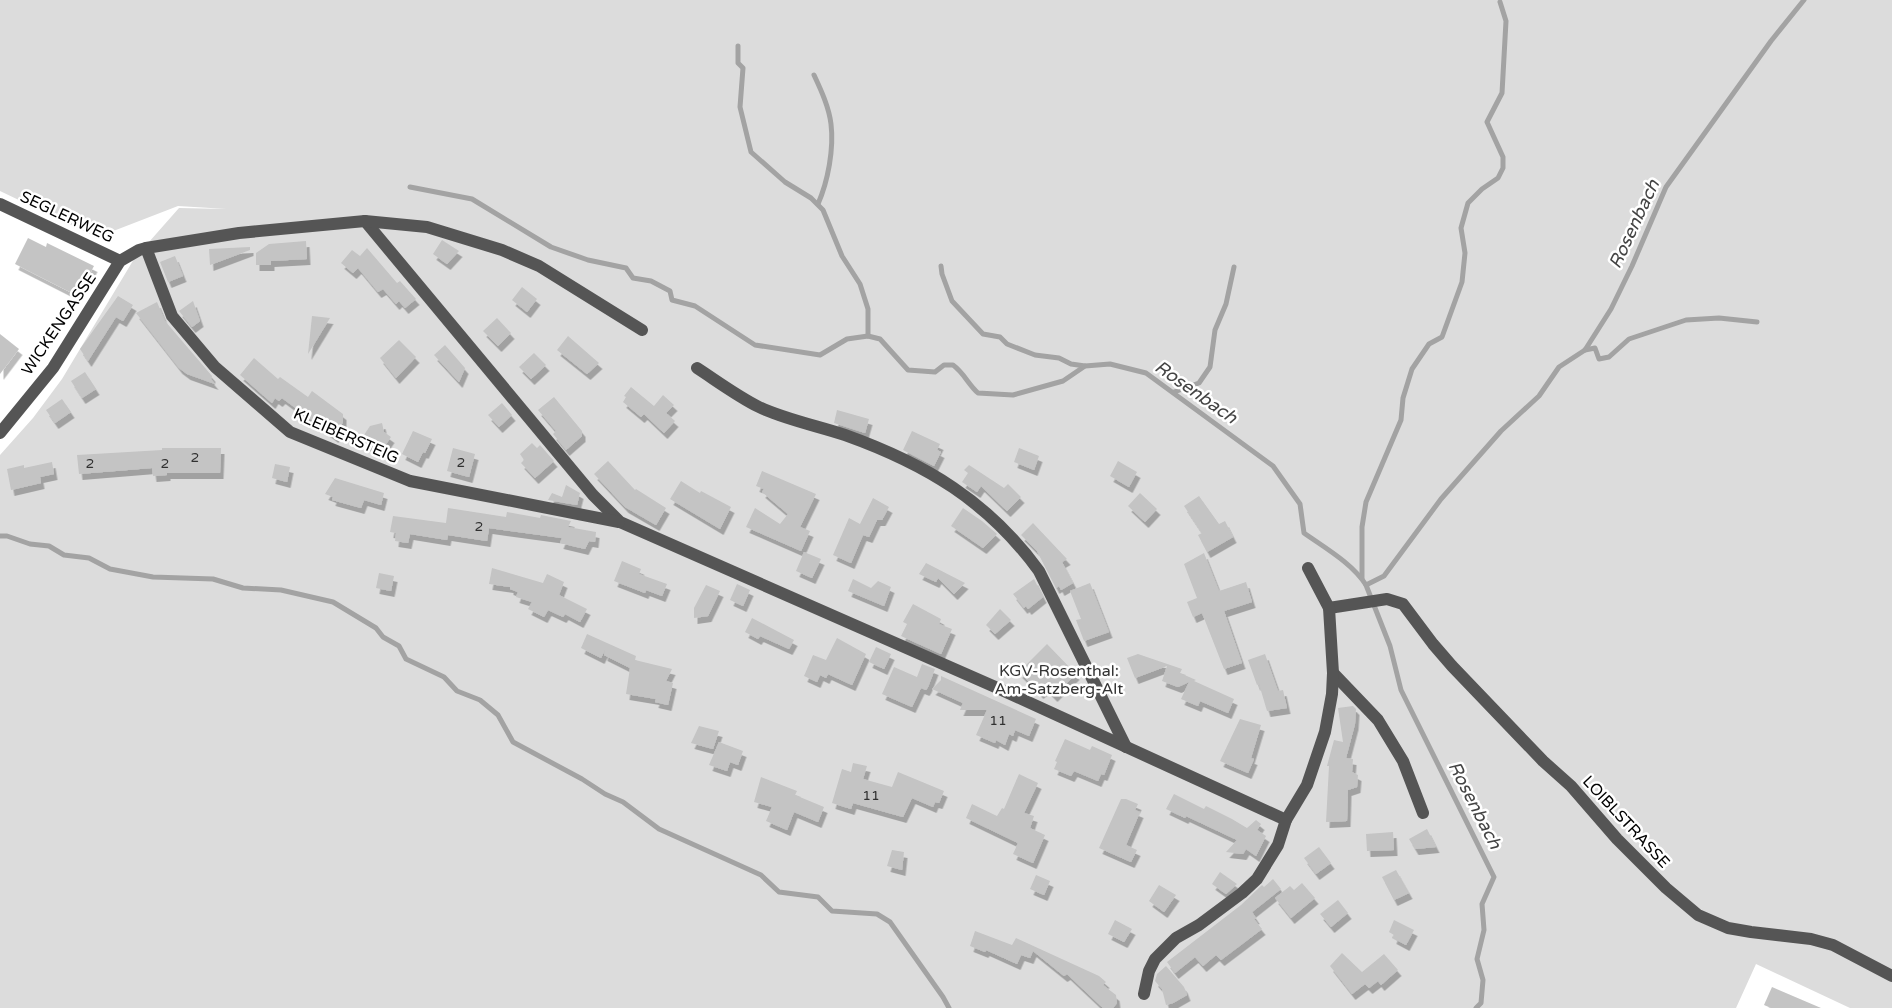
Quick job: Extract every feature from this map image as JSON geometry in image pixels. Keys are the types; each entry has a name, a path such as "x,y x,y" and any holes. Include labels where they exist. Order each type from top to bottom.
{"street":[{"name":"SEGLERWEG","path":"0,204 120,261"},
{"path":"120,261 146,248 239,233 365,221 427,227 502,250 539,267 642,330"},
{"path":"365,221 593,495 621,522 1286,820"},
{"name":"KLEIBERSTEIG","path":"146,248 172,316 215,367 290,432 410,481 621,522"},
{"name":"WICKENGASSE","path":"0,432 53,368 120,261"},
{"path":"697,368 759,407 846,436 926,471 950,484 982,508 1023,549 1039,571 1126,747"},
{"path":"1144,993 1149,971 1155,959 1176,938 1199,925 1257,879 1278,845 1286,820 1307,784 1325,732 1332,694 1335,607 1308,567"},
{"name":"LOIBLSTRASSE","path":"1335,607 1392,599 1407,607 1432,644 1452,666 1543,761 1571,786 1617,839 1686,906 1713,923 1728,928 1811,939 1833,945 1892,976"},
{"path":"1333,673 1378,720 1403,761 1423,813"}],"green space":[{"name":"KGV-Rosenthal: Am-Satzberg-Alt","path":"0,0 1892,0 1892,1008 1850,1008 1756,964 1736,1008 0,1008 0,455 33,418 62,379 134,259 179,208 227,209 178,206 103,235 90,234 0,191"}],"building":[{"path":"28,238 46,247 47,243 94,266 78,296 15,264"},
{"path":"442,240 459,251 447,264 433,254"},
{"path":"306,241 307,259 271,261 271,265 256,265 256,253 269,244"},
{"path":"250,247 250,250 210,265 209,249"},
{"path":"367,248 397,283 400,281 416,299 405,308 399,301 396,304 383,289 378,292 358,268 353,273 341,263 352,250 360,256"},
{"path":"175,256 183,276 168,282 160,262"},
{"path":"522,287 537,299 527,312 512,300"},
{"path":"118,296 133,305 123,321 116,317 88,361 80,349"},
{"path":"193,301 200,321 192,327 179,311"},
{"path":"157,302 165,321 212,376 211,379 215,384 187,374 179,368 136,313"},
{"path":"312,316 330,318 308,354"},
{"path":"497,318 511,333 498,346 483,331"},
{"path":"0,334 19,349 0,374"},
{"path":"568,336 599,363 587,374 557,350"},
{"path":"399,340 416,357 396,378 380,358"},
{"path":"445,345 465,368 459,382 434,355"},
{"path":"534,353 546,365 531,379 519,367"},
{"path":"254,358 278,379 280,377 308,397 312,391 343,414 343,422 335,437 282,398 279,401 275,398 272,403 240,375"},
{"path":"85,372 96,389 82,398 71,381"},
{"path":"631,387 654,406 663,395 674,405 666,413 675,421 664,433 644,414 641,417 623,402 626,397 624,396"},
{"path":"554,397 582,431 582,436 566,450 553,434 556,431 538,410"},
{"path":"62,399 71,412 55,423 46,410"},
{"path":"502,403 512,415 499,427 488,415"},
{"path":"837,410 869,419 865,433 834,423"},
{"path":"382,423 384,432 391,437 382,450 375,446 373,449 360,441 370,426"},
{"path":"413,431 432,439 418,462 402,454"},
{"path":"912,431 940,444 937,450 941,452 934,466 903,450"},
{"path":"532,443 537,448 540,445 554,461 535,478 521,463 524,460 520,454"},
{"path":"162,448 221,448 220,473 167,473 167,475 153,476 152,468 79,474 77,455 162,450"},
{"path":"453,448 475,454 469,477 447,471"},
{"path":"1019,448 1039,456 1034,470 1014,462"},
{"path":"608,461 635,490 666,508 656,525 625,507 594,474"},
{"path":"1118,461 1137,472 1129,487 1110,476"},
{"path":"52,462 54,474 40,477 41,483 11,490 7,469"},
{"path":"275,464 290,467 287,482 272,478"},
{"path":"969,465 1004,488 1008,484 1021,497 1007,511 981,486 977,492 962,482 968,473 964,470"},
{"path":"762,471 816,494 800,527 810,531 801,551 746,527 755,508 780,524 788,514 762,492 764,489 756,486"},
{"path":"335,478 384,493 381,505 364,500 361,508 332,500 333,497 325,494"},
{"path":"681,481 700,493 701,491 731,507 720,529 670,499"},
{"path":"566,485 580,493 577,505 548,500 552,493 562,497"},
{"path":"1140,493 1157,509 1145,522 1128,506"},
{"path":"1199,496 1219,524 1225,521 1233,537 1207,552 1198,535 1202,533 1184,506"},
{"path":"873,498 889,507 882,520 877,520 869,537 863,535 851,563 833,555 849,518 860,524"},
{"path":"448,508 506,517 507,512 571,521 568,527 596,532 595,542 589,541 585,549 560,543 562,538 489,528 487,541 448,535 447,540 410,534 408,543 395,541 396,533 390,532 393,516 446,523"},
{"path":"963,508 997,534 983,548 951,526"},
{"path":"1033,523 1067,559 1062,562 1073,583 1061,590 1059,586 1056,588 1037,551 1021,535"},
{"path":"804,552 821,559 812,578 796,571"},
{"path":"1204,553 1219,591 1246,582 1252,602 1224,611 1242,663 1224,669 1202,613 1193,617 1187,602 1197,598 1184,564"},
{"path":"622,561 641,569 639,574 667,584 662,596 646,590 645,593 614,581"},
{"path":"926,563 965,583 954,594 938,578 936,582 919,574"},
{"path":"492,568 543,583 547,574 564,582 559,595 587,609 580,622 565,614 563,617 548,610 544,617 528,609 532,602 516,597 518,592 510,587 489,584"},
{"path":"379,573 394,576 391,591 376,588"},
{"path":"853,579 871,588 878,581 891,587 884,606 848,591"},
{"path":"1034,579 1043,597 1028,609 1026,606 1024,608 1013,594"},
{"path":"1090,583 1109,632 1084,641 1076,620 1081,619 1070,591"},
{"path":"737,584 750,590 743,606 730,600"},
{"path":"706,585 720,591 708,616 694,618 694,608"},
{"path":"913,604 941,619 939,624 952,629 941,654 901,636 907,624 903,622"},
{"path":"1000,609 1011,620 995,634 986,625"},
{"path":"752,618 794,640 789,649 760,636 758,639 745,632"},
{"path":"587,634 636,656 635,660 672,669 666,681 673,683 668,705 655,702 656,699 626,694 630,668 604,655 605,650 601,658 581,648"},
{"path":"837,638 866,654 852,685 828,674 826,678 820,675 817,682 804,676 813,655 826,660"},
{"path":"1047,644 1076,674 1054,696 1046,688 1040,693 1019,672"},
{"path":"876,647 891,654 884,669 869,662"},
{"path":"1138,654 1182,669 1180,673 1234,699 1228,713 1200,701 1198,706 1181,699 1189,682 1178,687 1162,681 1167,666 1135,678 1127,658"},
{"path":"1265,654 1278,691 1283,690 1287,708 1267,711 1259,684 1257,685 1248,660"},
{"path":"922,664 935,669 928,687 926,690 921,688 912,707 882,694 894,667 917,677"},
{"path":"941,676 1036,719 1029,736 1015,730 1013,736 1009,734 1005,745 976,735 987,710 960,710 963,703 932,689 941,680"},
{"path":"1353,706 1356,709 1355,724 1346,758 1353,759 1352,772 1358,775 1357,787 1348,790 1347,821 1326,822 1329,766 1327,766 1334,740 1343,742 1338,708"},
{"path":"1240,719 1261,725 1251,758 1254,759 1248,773 1220,761"},
{"path":"699,726 719,731 713,749 691,743"},
{"path":"1065,739 1090,750 1092,746 1112,755 1104,775 1101,774 1098,781 1074,771 1071,776 1054,769 1057,762 1055,761"},
{"path":"719,742 743,751 738,765 730,762 727,771 709,765"},
{"path":"853,763 867,766 863,779 892,787 898,772 944,791 939,803 935,802 933,807 912,798 903,817 853,803 851,809 832,803 842,769 851,772"},
{"path":"1019,774 1038,783 1024,813 1034,816 1030,828 1045,835 1033,863 1013,854 1018,843 966,818 972,804 997,816 1002,808 1004,809"},
{"path":"761,777 797,791 795,795 824,807 818,822 794,812 787,830 766,821 772,807 754,802"},
{"path":"1174,794 1204,809 1206,806 1247,828 1256,820 1261,824 1257,830 1266,836 1256,856 1246,849 1243,854 1226,852 1237,840 1166,809"},
{"path":"1121,799 1138,804 1135,810 1140,812 1126,845 1137,850 1131,862 1099,848"},
{"path":"1427,829 1436,847 1415,849 1409,839"},
{"path":"1393,832 1394,850 1367,851 1366,834"},
{"path":"1319,847 1331,863 1316,874 1304,858"},
{"path":"892,850 904,852 902,870 887,866"},
{"path":"1396,870 1409,893 1394,900 1382,877"},
{"path":"1220,872 1237,884 1226,894 1212,884"},
{"path":"1036,875 1050,881 1044,895 1030,889"},
{"path":"1273,879 1281,889 1252,912 1256,918 1254,919 1262,929 1221,960 1216,955 1203,966 1195,957 1175,973 1167,962 1241,905 1262,885 1264,887"},
{"path":"1302,883 1315,898 1291,918 1275,898 1290,886 1294,890"},
{"path":"1159,885 1176,895 1164,912 1149,901"},
{"path":"1338,900 1348,913 1331,927 1320,914"},
{"path":"1115,920 1132,929 1124,942 1108,934"},
{"path":"1394,920 1414,930 1406,945 1393,938 1394,935 1389,932"},
{"path":"975,931 1012,945 1016,938 1099,976 1106,982 1103,985 1116,995 1117,1003 1113,1008 1103,1008 1067,974 1064,976 1033,951 1030,958 1021,955 1017,964 986,950 985,952 970,946"},
{"path":"1342,953 1362,972 1384,954 1398,970 1381,985 1378,981 1369,988 1365,984 1352,994 1330,966"},
{"path":"1166,966 1184,987 1187,995 1166,1005 1162,989 1155,981 1157,974"},
{"path":"1772,987 1821,1008 1771,1008 1764,1005"}],"waterway":[{"name":"Rosenbach","path":"1366,585 1384,576 1441,499 1501,431 1539,396 1559,367 1585,350 1611,309 1666,187 1771,41 1804,0"},
{"path":"1362,578 1362,527 1366,502 1401,420 1403,398 1412,369 1429,344 1442,337 1462,282 1465,253 1461,228 1468,203 1498,178 1503,168 1503,157 1487,122 1502,93 1506,21 1500,2"},
{"path":"738,46 738,63 743,68 740,107 751,152 785,182 811,198 823,210 842,256 860,284 868,309 868,336"},
{"path":"814,75 827,105 832,134 829,165 818,204"},
{"name":"Rosenbach","path":"410,187 472,199 551,247 588,260 626,268 633,278 651,281 670,291 672,300 695,306 755,345 820,355 847,339 868,336 880,339 908,370 935,372 944,365 953,365 978,393 1013,395 1063,381 1085,366 1110,364 1146,373 1273,466 1300,504 1304,533 1346,563 1366,585 1390,646 1401,690 1494,877 1482,904 1484,930 1477,959 1483,980 1481,1003 1476,1008"},
{"path":"941,266 952,301 983,334 1000,337 1007,344 1035,355 1059,358 1071,364 1085,366"},
{"path":"1174,392 1199,383 1210,367 1215,330 1226,304 1234,267"},
{"path":"1585,350 1595,348 1599,359 1609,357 1629,339 1686,320 1719,318 1757,322"},
{"path":"0,536 7,536 30,544 49,546 64,555 89,558 110,569 153,577 213,579 243,588 281,590 333,602 376,628 383,637 399,646 406,659 444,677 457,691 480,700 498,715 513,742 623,802 659,829 761,875 779,892 818,897 832,911 877,914 890,922 949,1008"}]}
